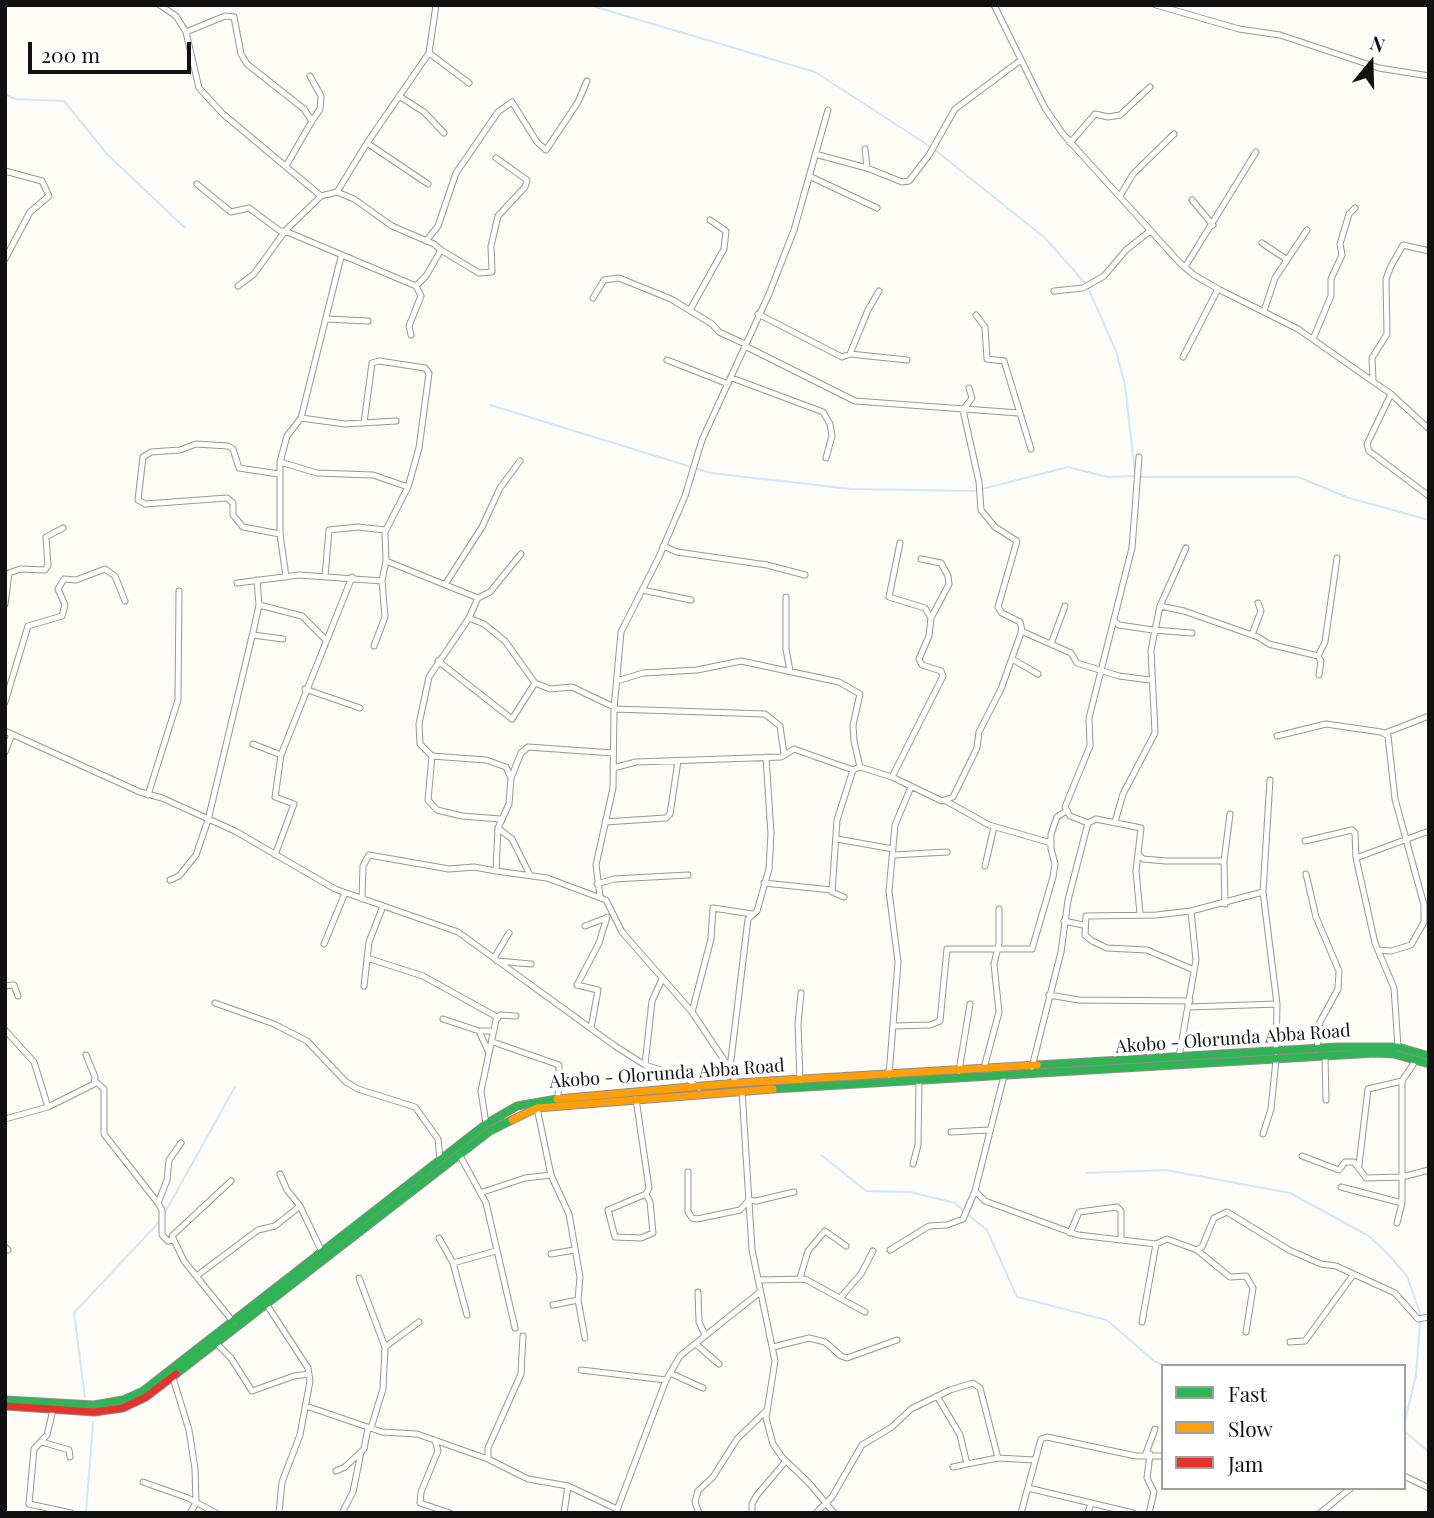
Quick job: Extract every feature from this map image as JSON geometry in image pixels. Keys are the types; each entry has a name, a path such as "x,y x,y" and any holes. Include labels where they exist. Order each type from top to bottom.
{"main road":[{"name":"Akobo - Olorunda Abba Road","path":"5,1400 53,1410 94,1412 123,1408 146,1397 267,1306 440,1159 486,1124 517,1106 558,1097 984,1068 1179,1058 1325,1057 1338,1052 1398,1047 1429,1056"},
{"name":"Akobo - Olorunda Abba Road","path":"5,1406 94,1405 123,1400 160,1380 323,1252 336,1247 490,1131 537,1108 742,1091 919,1082 1276,1056 1317,1049 1375,1053 1429,1064"},
{"path":"851,1077 852,1086"}],"street":[{"path":"160,5 176,16 186,32 199,88 223,114 321,196"},
{"path":"337,192 367,143 429,54 436,5"},
{"path":"994,5 1045,108 1070,143 1185,267 1218,289 1264,310 1313,339 1373,380 1429,429"},
{"path":"1156,5 1238,29 1280,35 1379,68 1429,76"},
{"path":"186,32 225,16 234,18 241,54 247,64 304,109 312,121"},
{"path":"429,54 469,83"},
{"path":"816,154 867,168 902,182 909,180 929,155 955,109 1021,60"},
{"path":"286,166 320,109 321,96 310,76"},
{"path":"426,241 438,226 456,173 498,112 512,102 537,142 546,150 578,102 587,81"},
{"path":"1070,143 1096,114 1119,115 1150,87"},
{"path":"399,96 424,112 444,134"},
{"path":"598,895 596,865 612,796 614,708 621,632 685,496 702,440 732,378 793,230 828,110"},
{"path":"1120,196 1133,174 1174,134"},
{"path":"367,143 428,184"},
{"path":"864,149 867,168"},
{"path":"1185,267 1256,152"},
{"path":"238,286 254,274 285,231 321,196 337,192 354,199 392,226 426,241 479,273 492,272 491,246 498,216 527,184 527,180 496,158"},
{"path":"5,171 42,181 49,196 30,212 5,259"},
{"path":"809,176 877,208"},
{"path":"197,184 232,212 249,208 280,231 341,257 372,266 415,286 421,296 409,326 411,335"},
{"path":"1192,200 1213,225"},
{"path":"1313,339 1331,296 1331,279 1342,255 1340,244 1349,214 1355,208"},
{"path":"690,310 724,249 726,231 709,220"},
{"path":"1264,310 1275,278 1307,230"},
{"path":"1054,291 1083,288 1104,276 1126,250 1150,231"},
{"path":"1262,243 1286,259"},
{"path":"1373,380 1372,358 1387,334 1386,279 1391,266 1404,245 1429,251"},
{"path":"415,286 426,276 441,250"},
{"path":"286,577 280,534 280,462 288,436 301,418 341,257"},
{"path":"593,298 604,280 613,277 664,295 719,332 836,390 850,400 1019,413"},
{"path":"1183,357 1218,289"},
{"path":"850,354 879,291"},
{"path":"758,314 842,357 850,354 906,360"},
{"path":"976,316 985,327 987,359 1004,361 1031,449"},
{"path":"327,319 368,321"},
{"path":"667,360 728,384"},
{"path":"364,423 372,363 379,361 425,368 429,373 419,448 408,487 385,530 386,561 382,581 385,617 374,646"},
{"path":"732,378 823,412 832,436 826,457"},
{"path":"946,801 956,793 977,748 979,732 998,697 1021,631 1020,622 1002,613 999,607 1017,541 995,527 981,510 979,482 963,410 972,398 969,388"},
{"path":"1391,394 1367,444 1369,451 1429,496"},
{"path":"301,418 327,423 396,422"},
{"path":"279,474 239,468 233,449 228,446 196,444 180,450 151,452 143,457 138,500 145,504 227,498 233,503 233,515 243,527 280,534"},
{"path":"1088,823 1070,816 1066,811 1066,802 1090,746 1089,718 1105,645 1114,621 1132,548 1139,457"},
{"path":"446,583 482,527 499,488 520,461"},
{"path":"280,462 317,473 373,475 408,487"},
{"path":"325,576 329,530 359,527 385,530"},
{"path":"5,604 9,573 20,569 45,570 48,565 46,537 63,528"},
{"path":"900,544 889,597 925,608 931,618"},
{"path":"663,546 677,552 767,565 805,575"},
{"path":"1115,822 1123,794 1155,733 1150,680 1153,630 1160,606 1186,548"},
{"path":"511,778 506,767 486,760 432,755 420,744 419,724 426,686 438,661 470,618 478,598 490,592 521,554"},
{"path":"1318,656 1325,642 1338,558"},
{"path":"892,777 943,676 941,671 922,664 919,659 929,636 931,618 949,584 948,576 940,563 921,559"},
{"path":"386,561 478,598"},
{"path":"5,702 28,626 62,616 65,605 58,589 64,579 76,580 105,569 115,576 125,601"},
{"path":"237,583 325,576 382,581"},
{"path":"275,855 294,803 275,797 281,755 305,689 352,577"},
{"path":"170,880 179,876 196,855 208,820 253,635 259,605 257,580"},
{"path":"642,590 691,600"},
{"path":"148,795 178,700 179,591"},
{"path":"786,597 786,649 790,671"},
{"path":"1252,635 1259,617 1258,603"},
{"path":"259,605 302,616 326,640"},
{"path":"1051,644 1065,606"},
{"path":"1160,606 1171,606 1252,635 1269,644 1318,656 1321,661 1319,674"},
{"path":"470,618 484,624 505,641 535,683 550,689 572,687 614,708 765,714 780,726 784,754"},
{"path":"1114,621 1119,625 1192,633"},
{"path":"1021,631 1070,653 1077,663 1101,671 1150,680"},
{"path":"253,635 283,639"},
{"path":"1012,659 1038,674"},
{"path":"438,661 512,719 535,683"},
{"path":"617,681 643,673 697,670 741,661 839,682 860,694 853,725 860,767"},
{"path":"305,689 360,708"},
{"path":"1277,736 1326,724 1385,733 1429,716"},
{"path":"5,731 235,831 345,893 458,932 645,1065 685,1078 699,1088"},
{"path":"1378,950 1391,951 1411,945 1424,922 1426,905 1405,842 1395,799 1388,736 1385,733"},
{"path":"5,752 12,734"},
{"path":"253,744 281,755"},
{"path":"496,871 500,819 509,804 511,778 527,747 613,753"},
{"path":"613,768 636,762 766,757 794,749 853,770 860,767 892,777 946,801 994,827 1051,843"},
{"path":"432,755 428,800 437,810 462,816 500,819"},
{"path":"730,1069 743,946 748,919 757,911 764,883 771,834 766,757"},
{"path":"604,822 666,818 670,814 678,761"},
{"path":"844,897 834,894 832,890 837,820 853,770"},
{"path":"1263,1134 1271,1109 1276,1056 1277,1004 1263,892 1270,780"},
{"path":"889,1075 898,962 888,904 895,825 911,787"},
{"path":"893,1026 930,1025 940,1021 947,949 1029,950 1035,944 1053,877 1055,864 1051,843 1054,822 1066,811"},
{"path":"1225,904 1224,861 1230,814"},
{"path":"1032,1067 1061,952 1064,921 1088,823 1093,819 1141,828 1137,901 1140,914"},
{"path":"985,866 994,827"},
{"path":"498,828 512,839 530,875"},
{"path":"1305,841 1352,830 1355,833 1356,858 1378,950 1394,988 1398,1047"},
{"path":"1356,858 1429,831"},
{"path":"837,839 893,852 947,852"},
{"path":"362,899 363,866 369,855 449,869 474,867 530,875 598,895 606,900 609,915 640,956 692,1012 730,1069 736,1083"},
{"path":"1140,859 1224,861"},
{"path":"1306,873 1316,917 1339,971 1338,989 1320,1022 1317,1049"},
{"path":"598,885 614,879 688,875"},
{"path":"764,883 832,890"},
{"path":"1194,970 1146,950 1107,948 1085,935 1083,925 1086,916 1191,911 1263,892"},
{"path":"324,944 345,893"},
{"path":"364,986 369,942 383,906"},
{"path":"692,1012 711,939 713,908 752,914"},
{"path":"984,1068 999,1012 994,964 998,948 999,909"},
{"path":"1179,1058 1194,970 1195,941 1191,911"},
{"path":"585,926 609,915"},
{"path":"591,1028 598,990 577,985 599,943 609,915"},
{"path":"1064,921 1083,925"},
{"path":"496,960 509,933"},
{"path":"367,958 423,976 497,1017 516,1016"},
{"path":"496,960 531,964"},
{"path":"645,1065 652,1001 662,979"},
{"path":"5,986 14,985 18,996"},
{"path":"800,1080 798,1024 801,993"},
{"path":"1049,995 1079,1000 1277,1004"},
{"path":"215,1003 274,1024 307,1041 346,1082 358,1089 415,1107 438,1139 440,1159"},
{"path":"959,1071 971,1004"},
{"path":"486,1124 481,1091 497,1017"},
{"path":"443,1019 479,1031 494,1031"},
{"path":"5,1030 34,1062 48,1107"},
{"path":"479,1031 489,1053"},
{"path":"493,1042 559,1065 558,1097"},
{"path":"86,1055 96,1081 104,1089 104,1134 158,1203 162,1210 162,1235 168,1241 173,1240"},
{"path":"1325,1057 1326,1100"},
{"path":"1397,1223 1402,1203 1402,1081 1416,1060"},
{"path":"890,1250 929,1226 947,1225 963,1219 975,1191 1004,1076"},
{"path":"5,1119 48,1107 96,1081"},
{"path":"1402,1081 1368,1090 1359,1165 1366,1178 1402,1177 1429,1170"},
{"path":"913,1164 918,1145 919,1082"},
{"path":"742,1091 753,1260 760,1280 760,1292 773,1347 775,1371 766,1410 773,1444 785,1462 834,1513"},
{"path":"636,1099 648,1175 646,1194 650,1202 653,1233 641,1238 615,1237 608,1210 646,1194"},
{"path":"537,1108 551,1175 569,1214 580,1277 578,1300 585,1338"},
{"path":"951,1132 989,1130"},
{"path":"158,1203 167,1180 169,1160 181,1143"},
{"path":"459,1154 490,1219 516,1328"},
{"path":"1302,1156 1339,1170 1347,1161 1359,1165"},
{"path":"688,1172 688,1212 691,1218 740,1210 749,1199"},
{"path":"280,1174 323,1252"},
{"path":"480,1194 525,1178 551,1175"},
{"path":"231,1181 175,1232 173,1240 184,1261 198,1275 234,1323"},
{"path":"1340,1187 1402,1203"},
{"path":"975,1191 978,1196 997,1207 1070,1233 1156,1244 1167,1239 1197,1250 1230,1277 1246,1276 1253,1287 1246,1332"},
{"path":"749,1199 756,1201 794,1192"},
{"path":"198,1275 258,1230 275,1226 300,1206"},
{"path":"1070,1233 1079,1212 1117,1207 1121,1211 1121,1240"},
{"path":"1197,1250 1202,1247 1214,1218 1227,1212 1289,1250 1395,1293 1423,1318"},
{"path":"800,1278 808,1251 825,1231 846,1246"},
{"path":"439,1238 453,1263 467,1315"},
{"path":"1142,1322 1156,1244"},
{"path":"551,1254 574,1250"},
{"path":"453,1263 496,1251"},
{"path":"839,1298 860,1274 873,1251"},
{"path":"1290,1342 1305,1341 1353,1275"},
{"path":"342,1513 353,1492 361,1451 383,1389 385,1348 359,1278"},
{"path":"760,1280 800,1278 864,1312"},
{"path":"698,1292 699,1322 705,1335"},
{"path":"306,1406 369,1428 408,1432 435,1440 488,1459 528,1479 568,1486 616,1511 666,1380 680,1356 760,1292"},
{"path":"553,1305 578,1300"},
{"path":"267,1306 309,1374 300,1435 282,1482 279,1513"},
{"path":"385,1348 419,1322"},
{"path":"488,1459 488,1448 521,1374 523,1336"},
{"path":"773,1347 809,1338 825,1342 841,1356 848,1358 897,1340"},
{"path":"217,1344 231,1358 251,1391 294,1376 309,1374"},
{"path":"697,1345 719,1364"},
{"path":"581,1370 666,1380"},
{"path":"670,1373 703,1388"},
{"path":"173,1378 189,1430 196,1503 190,1513"},
{"path":"816,1513 825,1501 832,1497 862,1446 892,1427 911,1409 937,1396 977,1384 998,1458"},
{"path":"937,1396 960,1435 967,1464"},
{"path":"53,1410 42,1442 34,1449 29,1504 71,1513"},
{"path":"699,1513 695,1502 698,1491 713,1477 737,1439 766,1410"},
{"path":"1149,1513 1154,1492 1147,1478 1148,1455 1155,1429"},
{"path":"1021,1513 1038,1442 1047,1437 1161,1456"},
{"path":"435,1440 438,1451 421,1492 420,1503 450,1513"},
{"path":"42,1442 69,1450 70,1457"},
{"path":"335,1471 345,1467 361,1451"},
{"path":"953,1467 998,1458 1034,1460"},
{"path":"752,1513 752,1504 757,1495 785,1462"},
{"path":"1406,1477 1429,1488"},
{"path":"143,1482 216,1513"},
{"path":"564,1513 568,1486"},
{"path":"1028,1488 1133,1513"},
{"path":"1320,1513 1349,1490"},
{"path":"1088,1513 1091,1503"}],"waterway":[{"path":"589,5 815,72 931,147"},
{"path":"5,94 15,99 64,101 107,154 184,227"},
{"path":"935,150 1045,238 1085,283"},
{"path":"1088,288 1116,351 1125,385 1135,474"},
{"path":"490,405 711,473 851,489 974,491 1068,467 1107,477 1135,476"},
{"path":"1140,477 1298,477 1349,498 1429,520"},
{"path":"164,1214 235,1087"},
{"path":"821,1155 866,1191 910,1192 955,1203 964,1211"},
{"path":"1086,1173 1166,1170 1290,1193 1369,1236 1407,1276 1421,1316"},
{"path":"968,1215 987,1230 1017,1297 1107,1320 1154,1361 1161,1364"},
{"path":"85,1397 74,1313 159,1222"},
{"path":"1406,1417 1416,1375 1420,1322"},
{"path":"86,1513 93,1422"},
{"path":"1406,1433 1429,1452"}],"traffic: fast":[{"path":"1037,1065 1338,1047 1398,1047 1429,1056"},
{"path":"773,1089 1375,1053 1394,1054 1429,1064"},
{"path":"5,1400 94,1405 123,1400 143,1391 486,1124 517,1106 557,1099"},
{"path":"176,1374 490,1131 512,1120"}],"traffic: slow":[{"path":"557,1099 736,1083 1037,1065"},
{"path":"512,1120 537,1108 773,1089"}],"traffic: jam":[{"path":"5,1406 94,1412 123,1408 146,1397 176,1374"}]}
